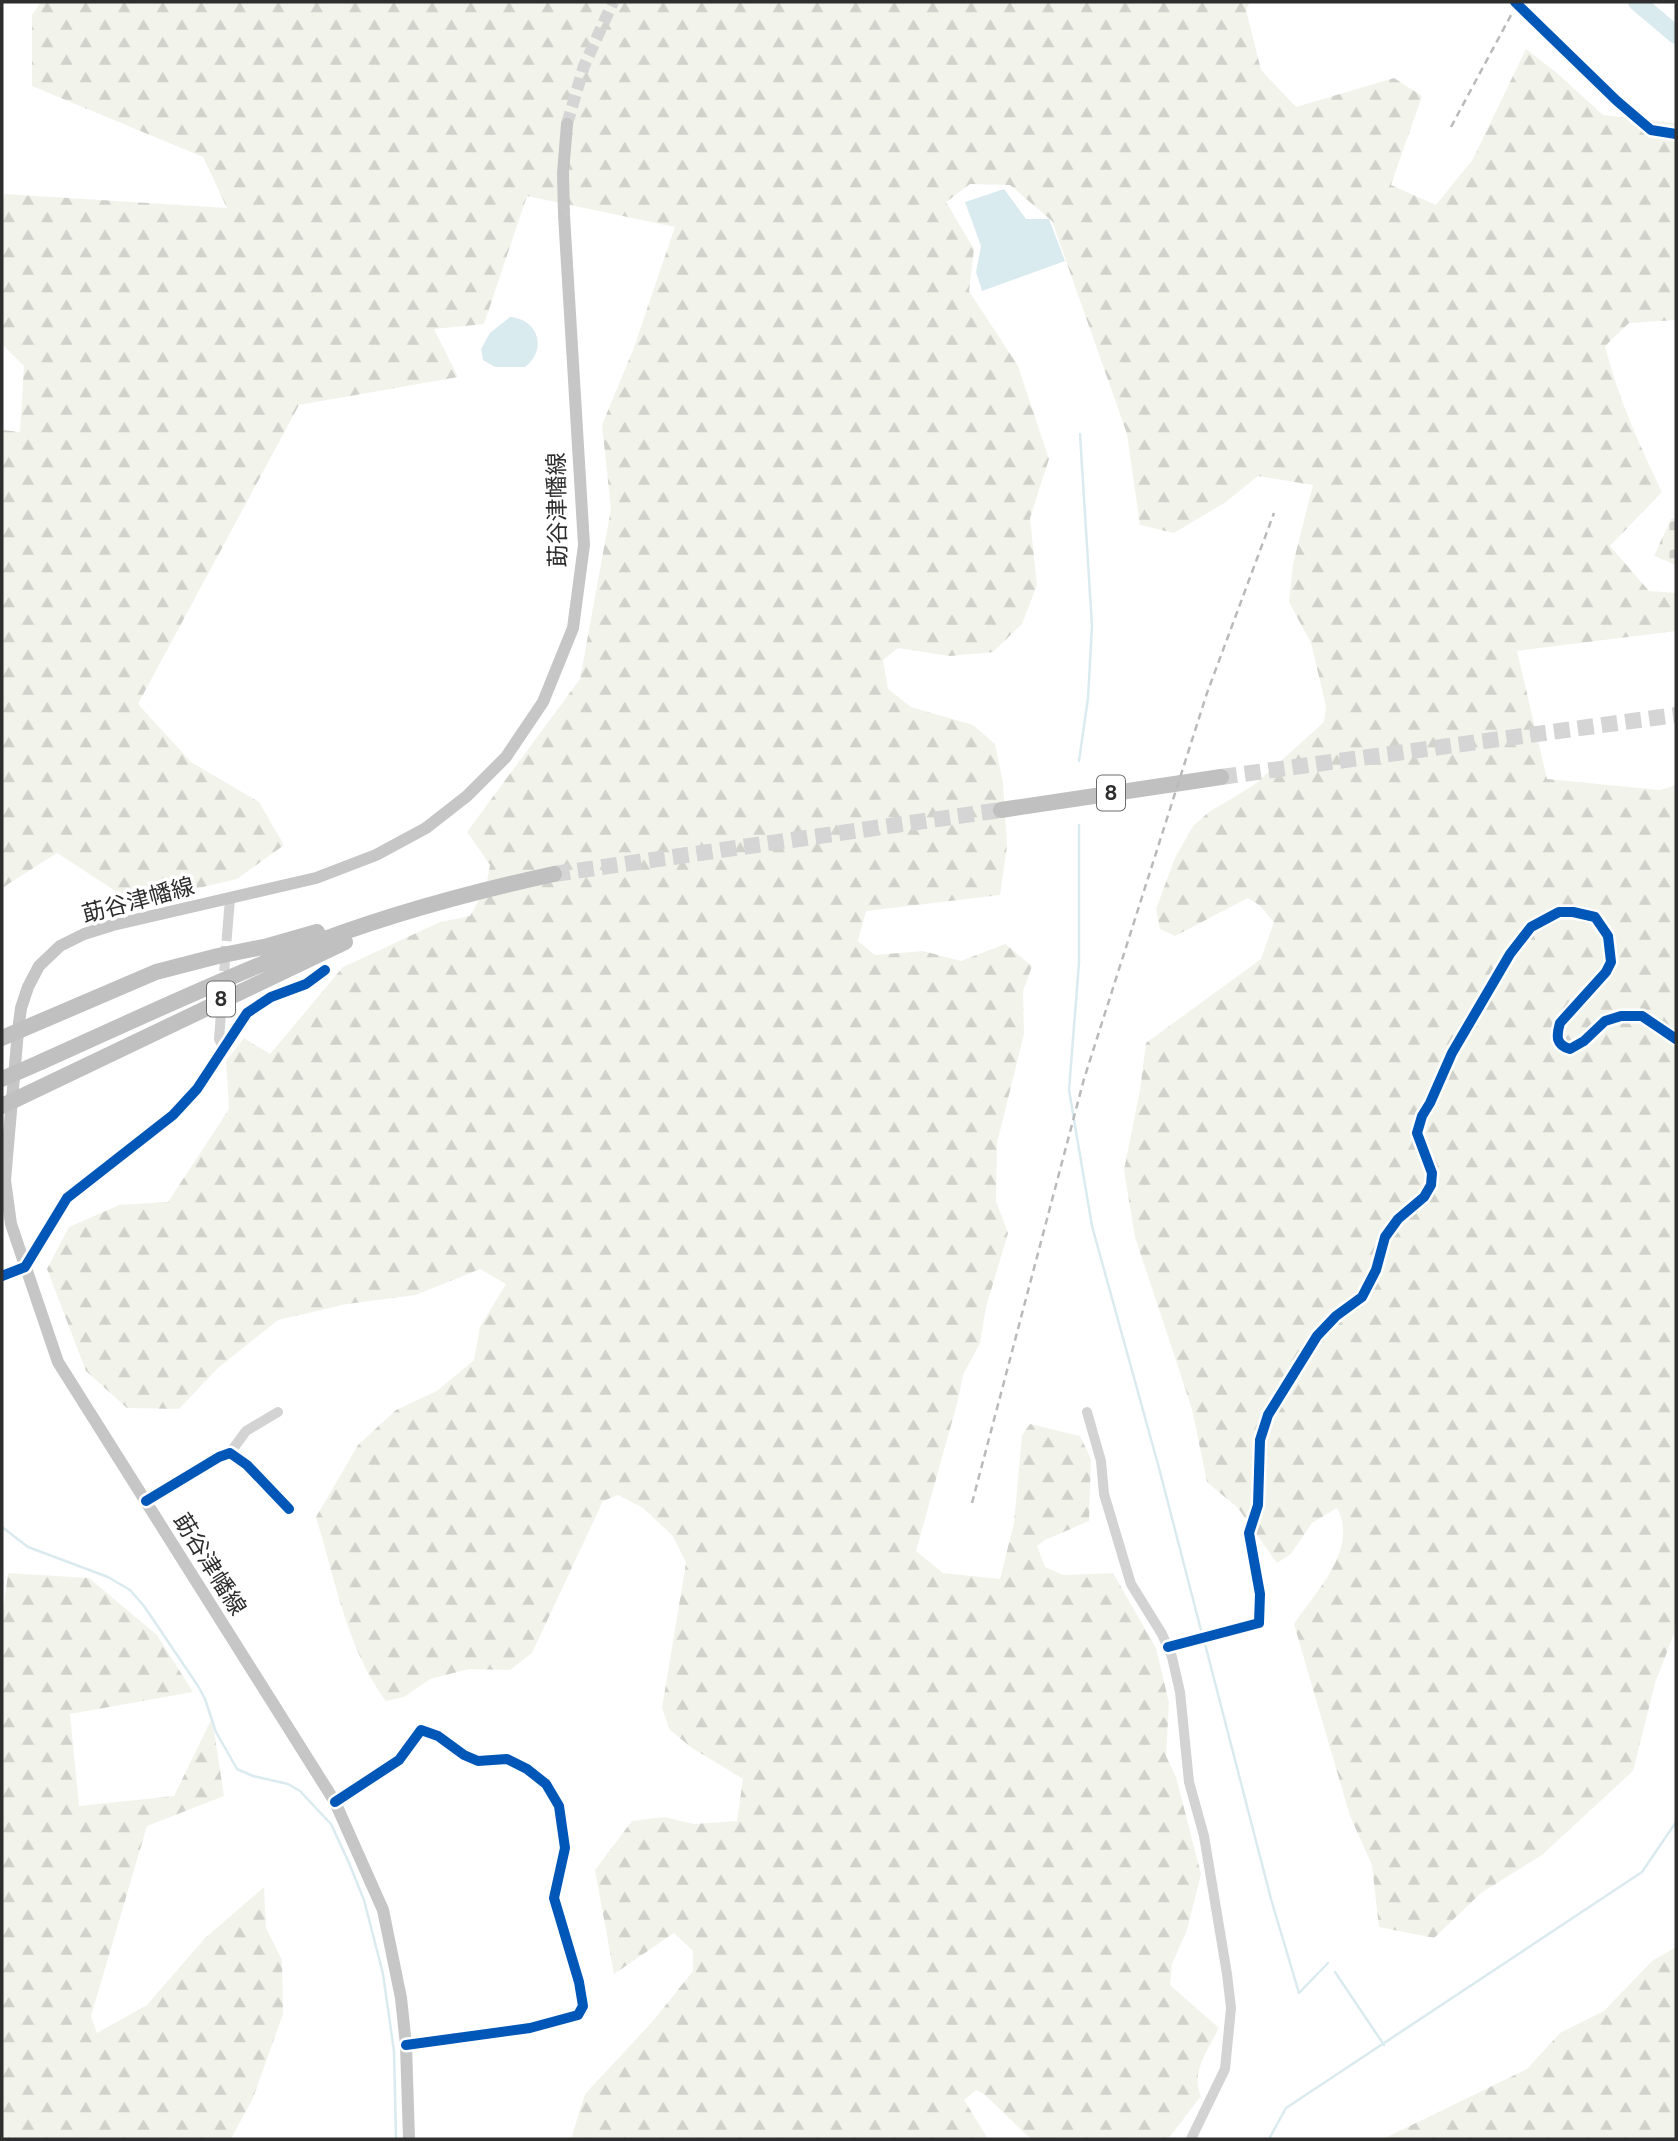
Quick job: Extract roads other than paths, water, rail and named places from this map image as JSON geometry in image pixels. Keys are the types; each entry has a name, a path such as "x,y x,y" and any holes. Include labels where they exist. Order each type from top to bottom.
{"highway":[{"name":"8","path":"1001,810 1221,776"},
{"name":"8","path":"2,1079 271,960 348,931 444,900 554,874"},
{"name":"8","path":"7,1103 282,970 444,900"},
{"name":"8","path":"2,1038 156,972 268,946 329,928 348,931"}],"main road":[{"name":"莇谷津幡線","path":"409,2139 406,2045 401,1998 383,1910 335,1802 58,1362 25,1267 6,1201 7,1103 22,1008 28,987 39,966 60,946 84,934 113,925 316,878 376,855 426,828 467,796 506,757 543,702 573,628 583,545 564,215 563,173 567,124"}],"street":[{"path":"1515,2 1651,130 1676,134"},
{"path":"227,935 230,899"},
{"path":"1168,1647 1259,1623 1260,1594 1249,1533 1258,1505 1260,1440 1268,1415 1317,1336 1336,1316 1362,1297 1376,1270 1385,1237 1398,1219 1424,1196 1431,1185 1432,1173 1417,1133 1422,1116 1452,1053 1510,954 1531,928 1559,912 1573,912 1595,917 1608,936 1611,962 1606,972 1560,1023 1557,1034 1559,1043 1570,1049 1584,1041 1605,1021 1631,1016 1642,1016 1676,1039"},
{"path":"2,1276 25,1267 67,1198 173,1115 197,1089 247,1013 271,997 306,984 325,970"},
{"path":"221,1013 219,1039 225,1049"},
{"path":"146,1501 230,1453 246,1432 278,1412"},
{"path":"1087,1412 1101,1461 1104,1494 1131,1584 1168,1647 1180,1692 1189,1782 1204,1836 1231,2008 1226,2069 1191,2139"},
{"path":"230,1453 247,1465 289,1508"},
{"path":"335,1802 399,1760 421,1730 478,1761 508,1759 527,1769 546,1784 559,1806 565,1848 554,1898 579,1982 583,2006 578,2015 530,2028 406,2045"}],"waterway":[{"path":"1637,2 1676,35"},
{"path":"1079,761 1088,698 1092,626 1080,434"},
{"path":"1079,825 1079,963 1069,1090 1092,1226 1202,1634"},
{"path":"2,1527 28,1547 108,1577 130,1590 144,1606 198,1686 216,1732 237,1769 253,1776 288,1784 300,1791 331,1824 364,1900 383,1974 394,2051 396,2139"},
{"path":"1204,1640 1271,1899 1299,1993 1328,1963"},
{"path":"1269,2139 1286,2108 1642,1872 1676,1822"},
{"path":"1335,1972 1384,2045"}],"tunnel":[{"path":"567,124 584,66 613,2"},
{"path":"1221,777 1676,715"},
{"path":"554,874 1001,810"},
{"path":"223,986 227,935"}],"railway":[{"path":"1451,127 1518,2"},
{"path":"972,1503 1084,1079 1207,693 1274,513"}]}
